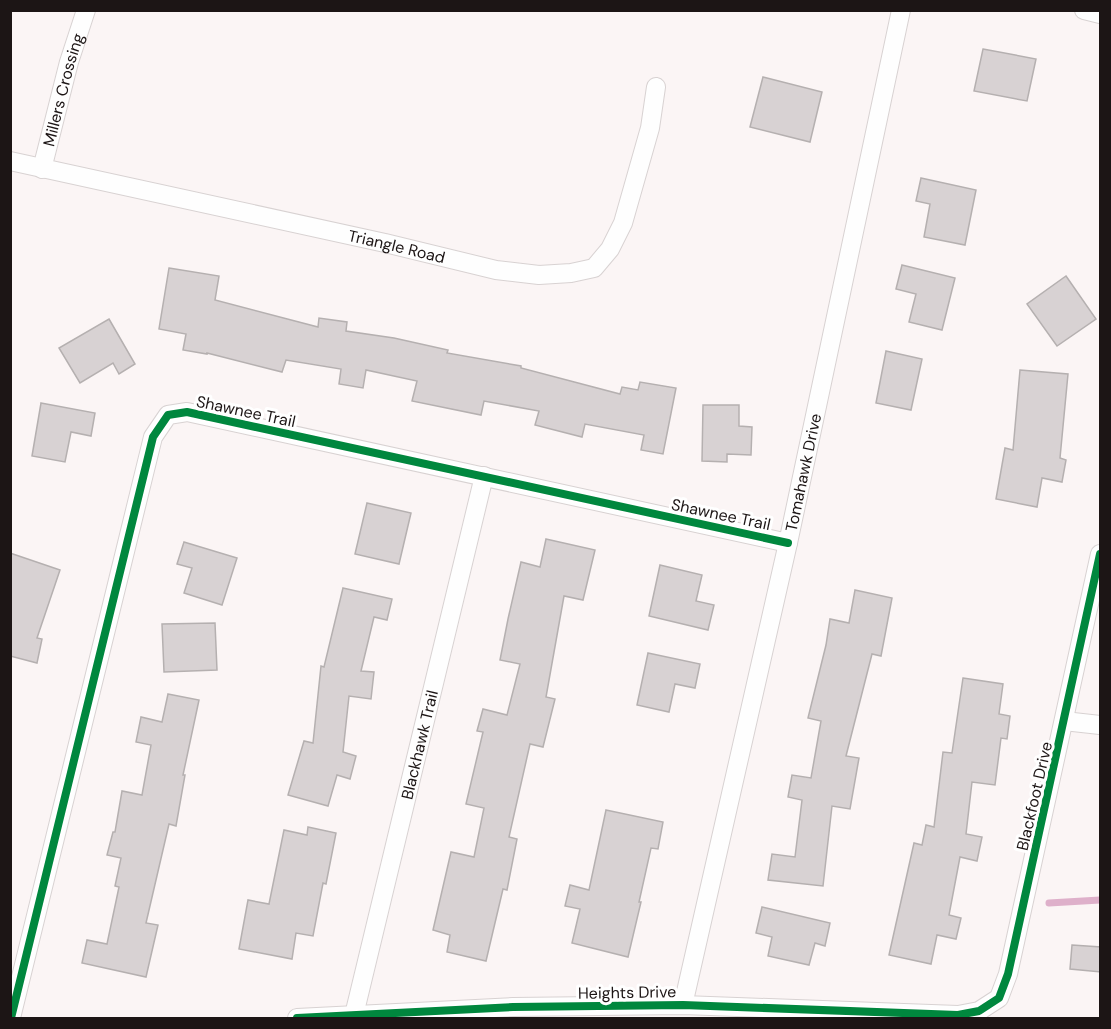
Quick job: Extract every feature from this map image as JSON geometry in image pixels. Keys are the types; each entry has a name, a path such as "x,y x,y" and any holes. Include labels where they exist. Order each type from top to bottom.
{"street":[{"name":"Millers Crossing","path":"42,169 69,62 86,10"},
{"name":"Tomahawk Drive","path":"683,1005 788,543 901,10"},
{"path":"1084,10 1101,14"},
{"name":"Triangle Road","path":"10,161 385,243 496,270 539,275 571,273 594,268 610,249 623,223 650,128 656,87"},
{"name":"Shawnee Trail","path":"10,1018 153,437 168,415 188,412 788,543"},
{"name":"Blackhawk Trail","path":"354,1015 484,476"},
{"name":"Blackfoot Drive","path":"958,1016 979,1011 999,998 1008,974 1101,554"},
{"path":"1064,721 1101,724"},
{"name":"Heights Drive","path":"297,1018 513,1007 683,1005 958,1016"}],"building":[{"path":"983,49 1036,59 1027,101 974,91"},
{"path":"763,77 822,92 810,142 750,127"},
{"path":"921,178 976,190 965,245 924,237 930,204 916,201"},
{"path":"902,265 955,278 942,330 909,322 916,294 896,289"},
{"path":"169,268 219,276 215,300 318,327 319,318 347,322 346,331 394,338 448,350 447,353 521,366 521,368 620,394 622,387 638,390 640,382 676,388 663,454 641,450 644,435 585,424 582,437 535,425 539,411 484,401 481,415 412,401 417,381 366,370 363,388 339,384 341,369 286,360 282,372 207,353 183,350 186,334 159,329"},
{"path":"1066,276 1096,319 1057,346 1027,304"},
{"path":"109,319 135,364 119,374 113,363 80,383 59,348"},
{"path":"886,351 922,359 911,410 876,403"},
{"path":"1020,370 1068,374 1060,458 1066,460 1062,482 1042,478 1037,507 996,499 1005,448 1013,450"},
{"path":"41,403 95,413 91,436 71,432 65,462 32,456"},
{"path":"703,405 739,405 739,426 752,427 751,455 727,454 727,462 702,461"},
{"path":"367,503 411,513 399,564 355,554"},
{"path":"546,539 595,550 583,600 564,596 546,697 555,699 543,747 530,744 509,837 517,839 507,890 503,889 486,961 447,952 450,935 433,930 451,852 474,857 484,808 466,804 483,732 477,731 483,709 507,715 520,664 500,660 508,619 521,562 540,567"},
{"path":"184,542 237,558 222,605 184,593 192,568 177,564"},
{"path":"10,553 60,570 37,638 42,639 37,663 10,656"},
{"path":"660,565 702,575 696,601 714,605 708,630 649,616"},
{"path":"343,588 392,599 387,620 374,617 361,671 374,672 371,699 349,696 343,752 356,756 350,779 337,775 328,806 288,795 304,741 313,743 321,666 324,667"},
{"path":"855,590 892,598 881,656 872,654 846,756 859,758 850,809 832,806 823,886 768,880 772,854 795,857 802,800 788,797 792,775 811,778 821,721 808,718 830,619 849,623"},
{"path":"215,623 217,670 164,672 162,624"},
{"path":"648,653 700,664 695,688 675,684 669,712 637,705"},
{"path":"963,678 1003,684 999,714 1010,716 1007,739 1001,738 995,785 972,782 966,834 982,837 977,861 960,857 949,915 961,918 956,939 937,935 931,964 889,955 914,843 922,845 926,825 934,827 943,752 952,753"},
{"path":"168,694 199,700 183,775 185,775 176,826 169,824 146,923 158,925 146,977 82,963 87,940 107,944 119,887 115,886 121,858 107,855 113,832 115,832 122,791 142,795 151,745 136,742 141,717 162,722"},
{"path":"606,810 663,822 658,849 651,848 628,957 572,943 580,909 565,906 570,885 589,890"},
{"path":"308,827 336,833 313,936 296,933 292,959 239,949 248,900 269,904 284,830 307,835"},
{"path":"762,907 830,923 825,946 815,943 809,965 768,956 772,937 756,933"},
{"path":"1072,945 1101,947 1101,972 1070,969"}],"waterway":[{"path":"1049,903 1100,900"}],"cycle path":[{"path":"11,1018 153,437 168,415 187,412 788,543"},
{"path":"297,1018 513,1007 683,1005 958,1015 979,1011 999,998 1008,974 1100,554"}]}
